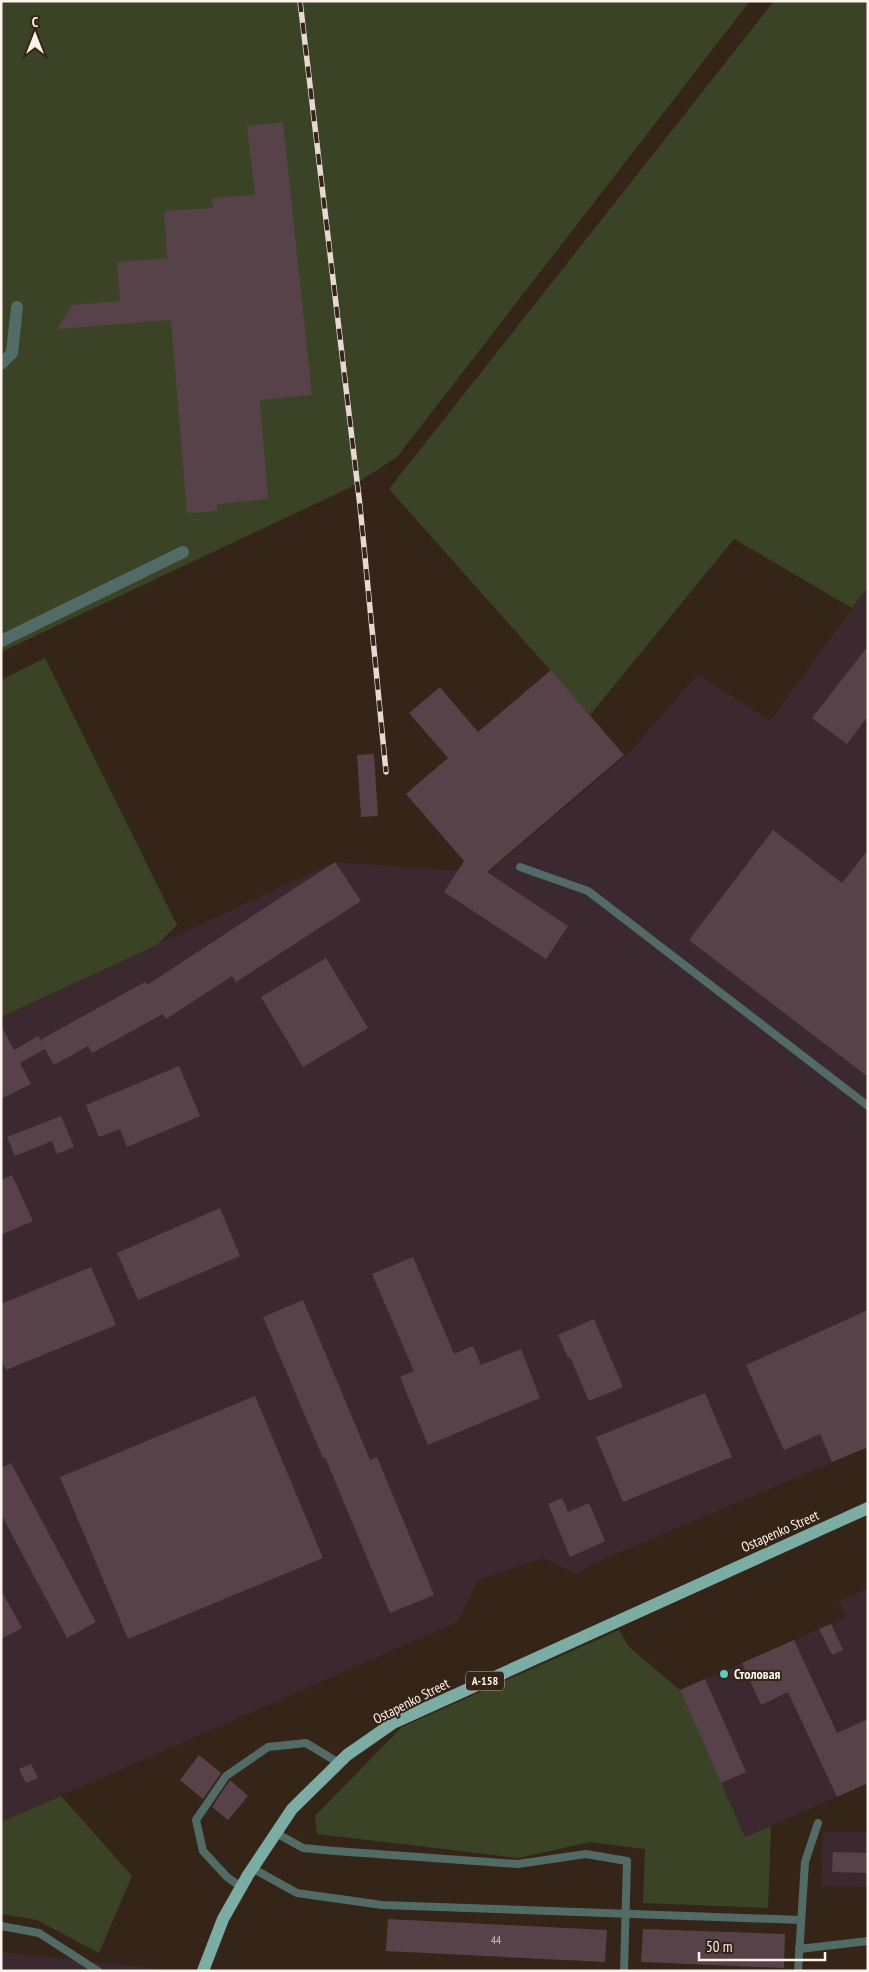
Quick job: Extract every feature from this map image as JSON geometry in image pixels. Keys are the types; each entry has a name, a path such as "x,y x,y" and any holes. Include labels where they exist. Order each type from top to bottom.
{"main road":[{"name":"Ostapenko Street","path":"203,1971 223,1919 252,1868 292,1810 347,1755 393,1723 868,1508"}],"street":[{"path":"1,364 12,353 17,307"},
{"path":"1,641 183,552"}],"lane":[{"path":"520,867 588,891 868,1106"},
{"path":"241,1887 227,1877 203,1851 196,1820 226,1776 268,1747 306,1743 339,1763"},
{"path":"798,1971 805,1862 818,1823"},
{"path":"276,1833 303,1848 335,1851 518,1864 586,1854 628,1862 624,1971"},
{"path":"252,1868 296,1893 382,1905 801,1920"},
{"path":"1,1926 39,1932 98,1971"},
{"path":"799,1949 868,1941"}],"shaded area":[{"path":"868,587 868,1447 590,1565 578,1575 543,1558 478,1580 457,1622 1,1822 1,1017 335,862 462,871 490,871 630,752 698,674 770,721"},
{"path":"868,1588 868,1783 745,1837 680,1690 847,1617 839,1601"},
{"path":"823,1832 868,1832 868,1887 821,1886"},
{"path":"1,1952 153,1968 153,1971 1,1971"}],"green space":[{"path":"1,1 750,1 397,457 351,487 1,652"},
{"path":"774,1 868,1 868,587 852,608 734,539 590,715 389,489"},
{"path":"45,658 177,925 157,945 1,1017 1,680"},
{"path":"619,1630 629,1647 680,1690 745,1837 771,1826 768,1908 643,1903 645,1849 590,1842 519,1858 317,1834 315,1816 402,1727"},
{"path":"61,1796 132,1876 99,1953 37,1920 1,1914 1,1822"}],"building":[{"path":"283,122 312,395 260,400 268,499 217,504 217,511 187,513 171,320 57,329 73,305 120,301 117,262 167,258 164,211 213,208 212,198 255,195 247,126"},
{"path":"868,646 868,716 847,744 812,718"},
{"path":"551,670 624,755 487,872 568,926 546,959 444,892 464,861 406,794 448,758 409,713 440,687 478,732"},
{"path":"374,754 378,816 361,817 357,755"},
{"path":"773,830 842,883 868,850 868,1077 689,940"},
{"path":"335,862 361,901 236,982 232,976 166,1019 163,1014 92,1053 88,1046 54,1065 40,1040 145,982 147,985"},
{"path":"326,958 368,1028 303,1067 261,997"},
{"path":"1,1025 14,1050 38,1036 45,1049 20,1063 31,1084 1,1099"},
{"path":"179,1066 200,1116 127,1147 120,1129 99,1137 86,1105"},
{"path":"61,1116 74,1147 57,1154 52,1141 15,1156 7,1137"},
{"path":"12,1175 33,1221 1,1235 1,1180"},
{"path":"220,1208 240,1256 138,1300 117,1253"},
{"path":"413,1257 454,1354 473,1346 481,1365 521,1349 540,1398 428,1445 400,1377 414,1371 372,1274"},
{"path":"91,1267 116,1325 6,1370 1,1359 1,1304"},
{"path":"303,1300 370,1460 377,1457 434,1595 390,1613 325,1457 323,1458 263,1317"},
{"path":"868,1310 868,1447 832,1462 820,1434 784,1450 746,1365"},
{"path":"594,1319 623,1387 589,1401 570,1357 568,1358 558,1335"},
{"path":"705,1393 732,1457 623,1502 596,1437"},
{"path":"255,1396 323,1558 128,1639 60,1477"},
{"path":"11,1463 96,1622 67,1638 1,1514 1,1468"},
{"path":"562,1498 568,1512 589,1503 605,1541 570,1557 548,1504"},
{"path":"1,1590 22,1628 1,1639"},
{"path":"831,1624 843,1650 832,1655 819,1629"},
{"path":"794,1640 837,1733 868,1719 868,1783 837,1797 788,1692 761,1705 742,1663"},
{"path":"705,1679 746,1772 721,1783 680,1690"},
{"path":"199,1755 221,1773 203,1799 180,1780"},
{"path":"31,1764 38,1778 26,1783 19,1769"},
{"path":"230,1780 248,1796 228,1820 212,1807"},
{"path":"833,1852 868,1853 868,1873 832,1872"},
{"path":"388,1919 607,1930 605,1962 386,1951"},
{"path":"643,1929 785,1934 784,1968 641,1962"}],"railway":[{"path":"300,1 360,506 386,772"}],"place":[{"name":"Столовая","path":"724,1674"}]}
